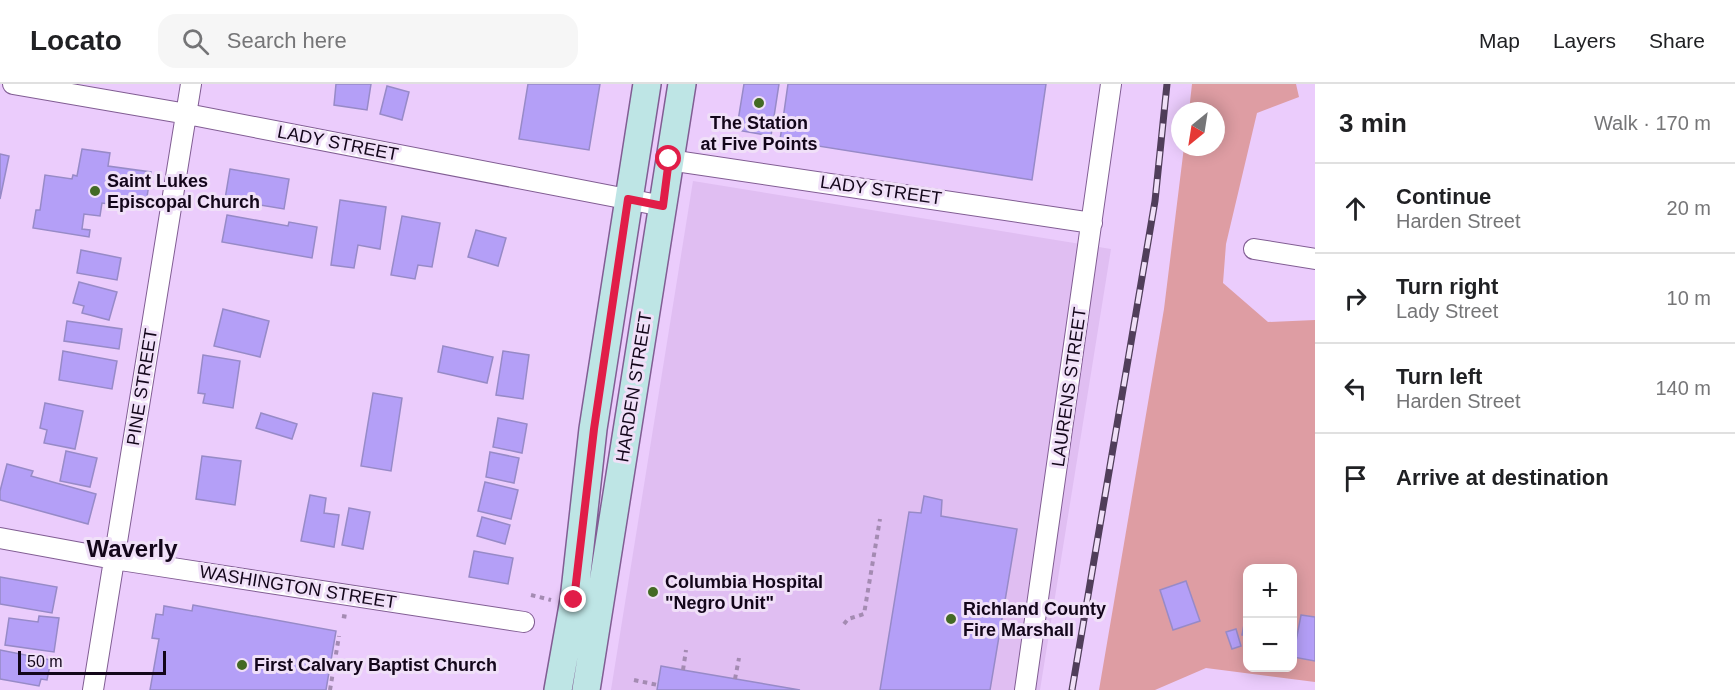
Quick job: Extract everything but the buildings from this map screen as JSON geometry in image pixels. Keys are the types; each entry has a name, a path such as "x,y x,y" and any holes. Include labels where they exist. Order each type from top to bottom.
{"main road":[{"name":"HARDEN STREET","path":"558,690 574,600 594,429 647,84"},
{"name":"HARDEN STREET","path":"585,690 682,84"}],"street":[{"name":"LADY STREET","path":"14,84 187,114 663,206"},
{"name":"PINE STREET","path":"93,690 191,84"},
{"name":"LAURENS STREET","path":"1025,690 1112,84"},
{"name":"LADY STREET","path":"669,159 1092,223"},
{"path":"1254,249 1315,259"},
{"name":"WASHINGTON STREET","path":"0,538 114,559 524,622"}],"path":[{"path":"843,624 848,619 864,614 880,519"},
{"path":"531,596 544,598"},
{"path":"330,690 339,636"},
{"path":"682,670 686,650"},
{"path":"735,679 739,658"},
{"path":"634,680 658,685"}],"shaded area":[{"path":"1192,84 1296,84 1299,97 1257,113 1226,244 1223,283 1268,322 1315,320 1315,682 1206,668 1155,690 1099,690 1164,309 1183,156 1225,156 1225,102 1190,102"},
{"path":"693,181 1111,249 1040,690 611,690"}],"railway":[{"path":"1072,690 1155,201 1167,84"}],"place":[{"name":"The Station at Five Points","path":"759,103"},
{"name":"Saint Lukes Episcopal Church","path":"95,191"},
{"name":"Columbia Hospital \"Negro Unit\"","path":"653,592"},
{"name":"Richland County Fire Marshall","path":"951,619"},
{"name":"First Calvary Baptist Church","path":"242,665"}],"district":[{"name":"Waverly","path":"132,549"}],"route":[{"path":"574,600 594,429 628,199 663,206 669,159"}]}
